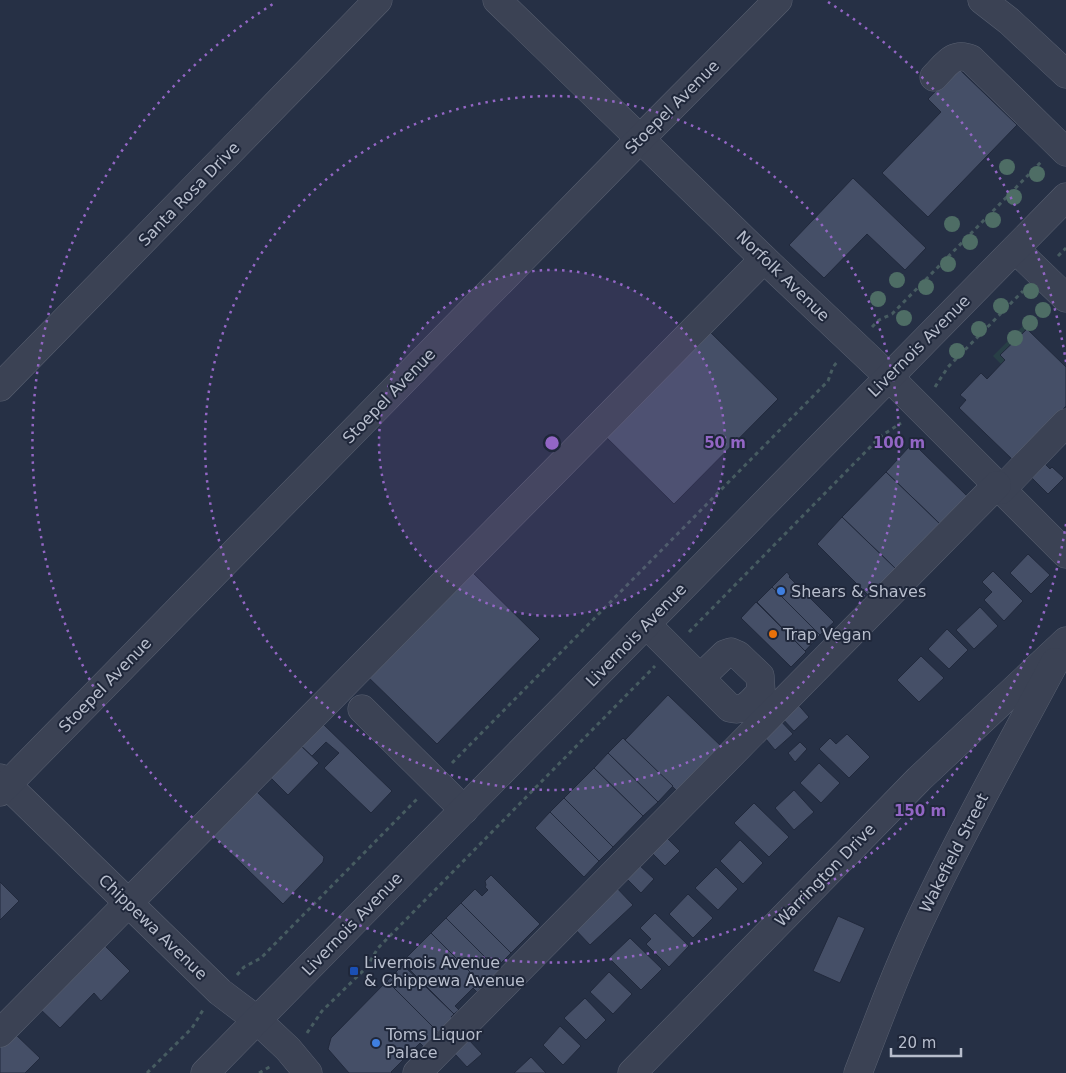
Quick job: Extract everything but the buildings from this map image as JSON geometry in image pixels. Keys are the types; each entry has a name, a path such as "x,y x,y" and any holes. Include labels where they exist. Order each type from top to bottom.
{"street":[{"name":"Santa Rosa Drive","path":"0,387 378,0"},
{"name":"Norfolk Avenue","path":"497,0 889,376 1066,554"},
{"name":"Stoepel Avenue","path":"2,785 778,0"},
{"path":"982,0 1066,74"},
{"path":"934,77 953,58 963,55 971,59 1062,148"},
{"name":"Livernois Avenue","path":"205,1073 1066,196"},
{"path":"1015,248 1066,298"},
{"path":"0,1034 764,258"},
{"path":"417,1073 999,487 1066,423"},
{"path":"646,624 700,678"},
{"name":"Warrington Drive","path":"632,1073 919,779 1066,641"},
{"name":"Wakefield Street","path":"858,1073 892,984 927,906 1066,641"},
{"path":"362,709 464,810"},
{"name":"Chippewa Avenue","path":"2,785 220,992 257,1020 288,1048 308,1073"}],"path":[{"path":"879,320 892,314 1062,148"},
{"path":"934,388 948,367 1066,248"},
{"path":"244,968 261,958 828,381 833,367"},
{"path":"308,1032 322,1011 366,968 378,948 880,436 897,427"},
{"path":"148,1073 192,1028 200,1012"},
{"path":"259,1073 270,1067"}],"shaded area":[{"path":"1033,316 1038,321 1028,330 1026,329 1001,355 1005,360 1001,364 993,356"}],"place":[{"name":"Shears & Shaves","path":"781,591"},
{"name":"Trap Vegan","path":"773,634"},
{"name":"Livernois Avenue & Chippewa Avenue","path":"354,971"},
{"name":"Toms Liquor Palace","path":"376,1043"}]}
